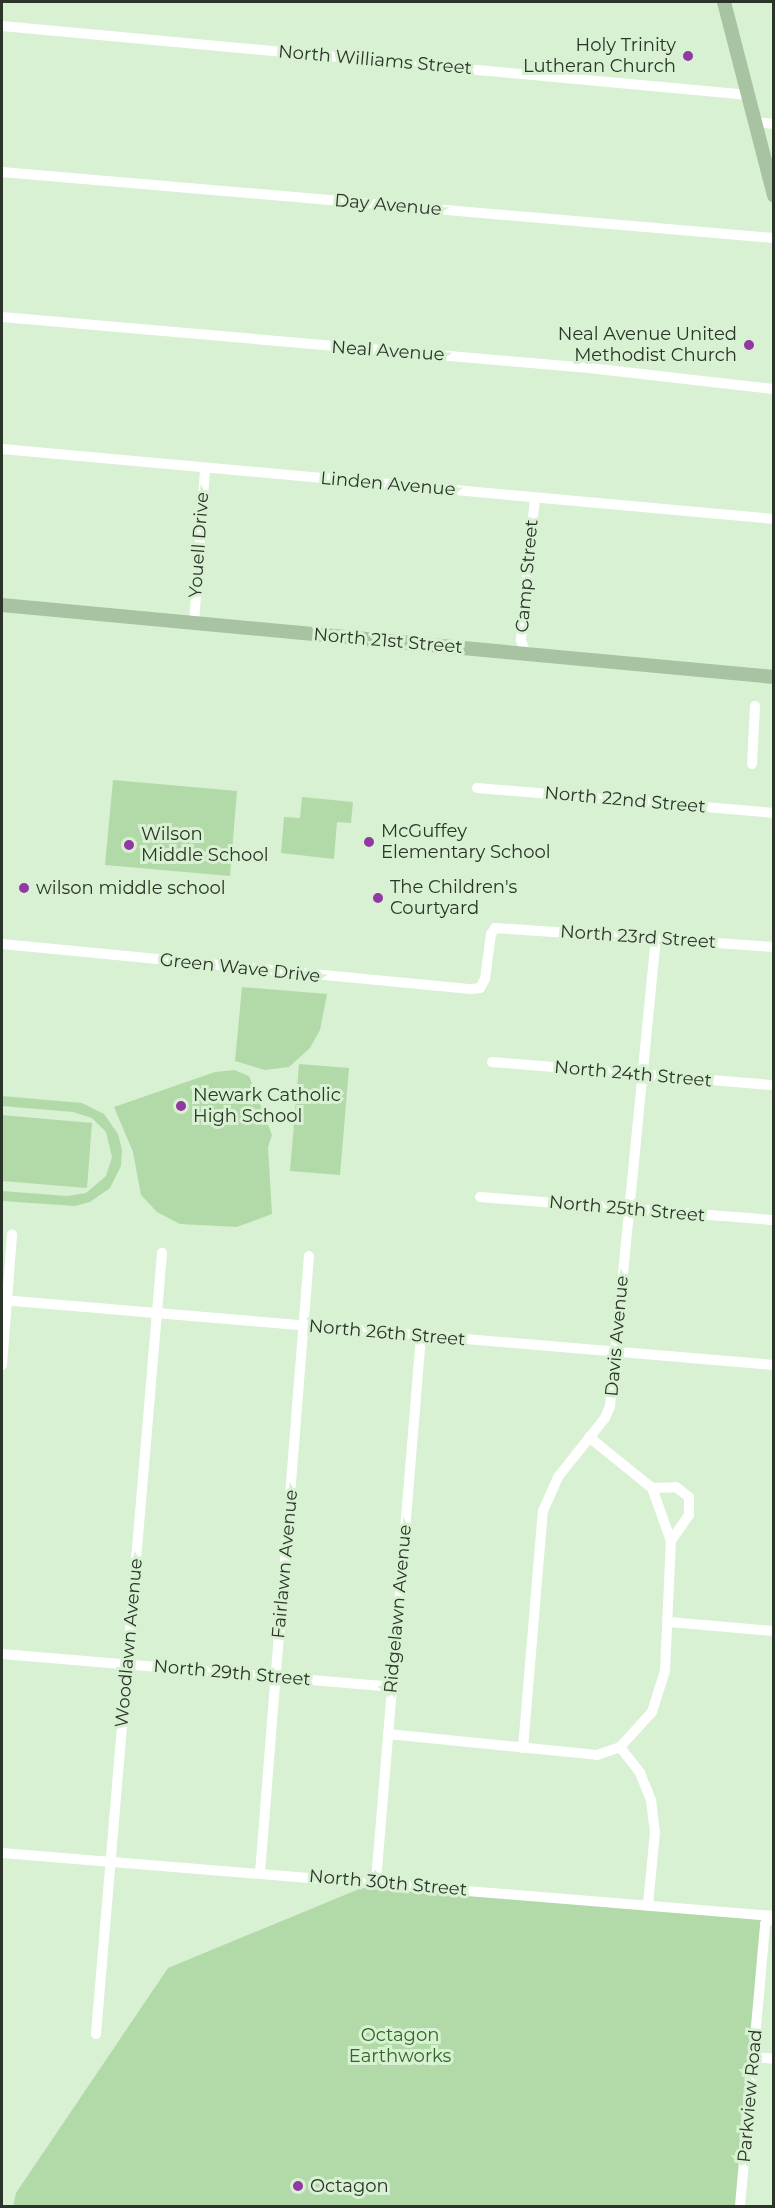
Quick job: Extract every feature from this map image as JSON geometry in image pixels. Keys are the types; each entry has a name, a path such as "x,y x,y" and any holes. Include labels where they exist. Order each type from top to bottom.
{"main road":[{"path":"724,2 774,196"},
{"name":"North 21st Street","path":"2,605 774,677"}],"street":[{"name":"North Williams Street","path":"2,26 748,95"},
{"path":"755,122 774,124"},
{"name":"Day Avenue","path":"2,172 774,238"},
{"name":"Neal Avenue","path":"2,316 589,368 774,389"},
{"name":"Linden Avenue","path":"2,449 774,519"},
{"name":"Youell Drive","path":"194,623 205,468"},
{"name":"Camp Street","path":"526,654 520,640 535,498"},
{"path":"752,764 755,706"},
{"name":"North 22nd Street","path":"477,788 774,813"},
{"name":"North 23rd Street","path":"480,988 485,979 490,934 502,928 774,947"},
{"name":"Davis Avenue","path":"523,1748 543,1511 558,1477 610,1406 627,1209 656,939"},
{"name":"Green Wave Drive","path":"2,944 480,988"},
{"name":"North 24th Street","path":"492,1062 774,1085"},
{"name":"North 25th Street","path":"480,1197 774,1220"},
{"path":"2,1365 4,1300 12,1234"},
{"name":"Woodlawn Avenue","path":"96,2034 162,1253"},
{"name":"Fairlawn Avenue","path":"260,1873 309,1256"},
{"name":"North 26th Street","path":"4,1300 774,1365"},
{"name":"Ridgelawn Avenue","path":"376,1882 421,1335"},
{"path":"388,1734 597,1755 620,1747 652,1712 661,1695 669,1622 671,1541 652,1488 589,1437"},
{"path":"652,1488 676,1487 689,1497 689,1515 671,1541"},
{"path":"669,1622 774,1631"},
{"name":"North 29th Street","path":"2,1654 392,1687"},
{"path":"620,1747 640,1773 651,1800 655,1832 648,1905"},
{"name":"North 30th Street","path":"2,1853 111,1860 773,1916"},
{"name":"Parkview Road","path":"740,2206 765,1924 773,1916 774,1911"},
{"path":"753,2057 774,2059"}],"green space":[{"path":"113,780 237,791 230,876 105,865"},
{"path":"302,797 353,802 351,823 337,822 334,859 281,853 284,817 300,818"},
{"path":"242,987 327,994 320,1030 310,1048 289,1067 265,1070 235,1061"},
{"path":"299,1064 349,1068 340,1175 290,1171"},
{"path":"234,1070 249,1076 272,1135 268,1147 272,1214 237,1227 180,1224 157,1212 141,1195 133,1152 114,1107 215,1072"},
{"path":"2,1096 82,1103 104,1114 118,1134 122,1150 121,1166 110,1188 90,1202 75,1206 2,1201 2,1191 67,1196 86,1193 106,1176 112,1157 106,1132 92,1118 73,1112 2,1106"},
{"path":"2,1115 92,1123 87,1188 2,1181"},
{"name":"Octagon Earthworks","path":"376,1882 761,1920 737,2206 13,2206 16,2193 168,1968"}],"place":[{"name":"Holy Trinity Lutheran Church","path":"688,56"},
{"name":"Neal Avenue United Methodist Church","path":"749,345"},
{"name":"McGuffey Elementary School","path":"369,842"},
{"name":"Wilson Middle School","path":"129,845"},
{"name":"wilson middle school","path":"24,888"},
{"name":"The Children's Courtyard","path":"378,898"},
{"name":"Newark Catholic High School","path":"181,1106"},
{"name":"Octagon","path":"298,2186"}]}
